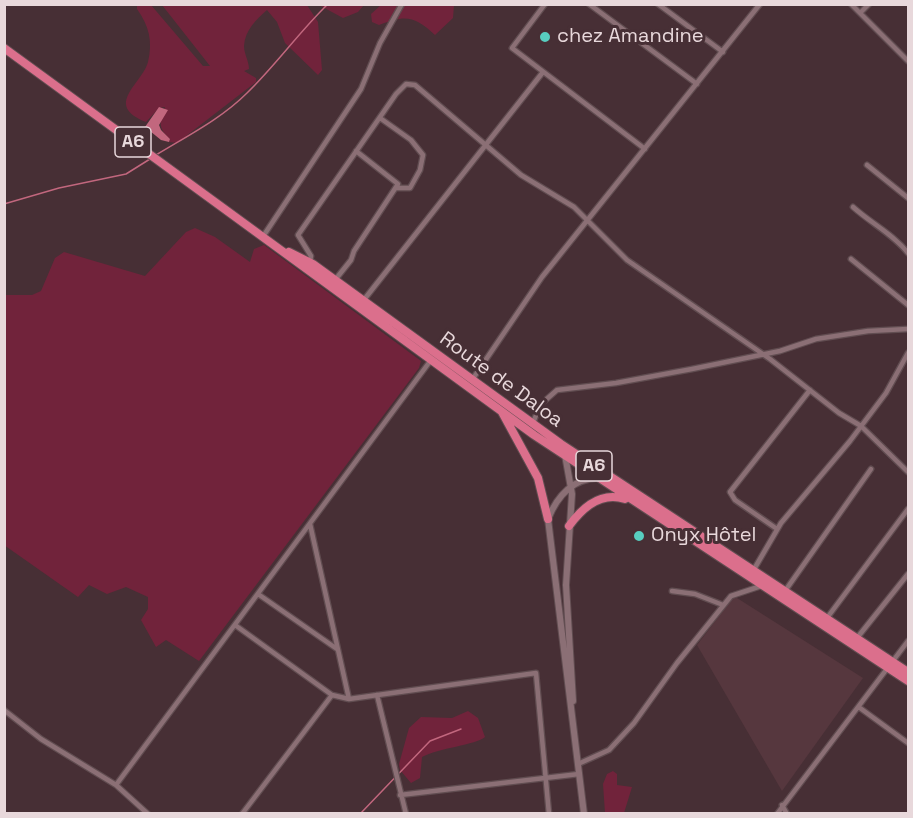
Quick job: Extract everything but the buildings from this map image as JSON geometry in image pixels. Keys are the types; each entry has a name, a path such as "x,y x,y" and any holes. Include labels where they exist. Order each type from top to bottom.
{"highway":[{"name":"A6","path":"4,48 499,408"},
{"name":"Route de Daloa","path":"287,252 310,262 561,444 857,638 909,681"},
{"name":"Route de Daloa","path":"499,408 566,457 761,586 891,666 909,672"},
{"path":"499,408 538,478 548,519"},
{"path":"569,526 582,510 597,501 621,497 634,502"}],"main road":[{"path":"561,444 572,486 566,585 572,714"},
{"path":"584,813 548,519 557,501 572,486 597,478 614,479"}],"street":[{"path":"264,235 361,89 380,43 402,4"},
{"path":"545,4 512,48 645,149"},
{"path":"589,4 697,84"},
{"path":"658,4 723,52"},
{"path":"472,380 542,277 760,4"},
{"path":"851,4 909,61"},
{"path":"860,13 869,4"},
{"path":"363,301 543,72"},
{"path":"310,262 311,256 298,235 403,86 410,83 418,87 521,175 559,197 588,220 627,260 760,353 839,413 861,426 909,472"},
{"path":"380,118 411,140 423,154 416,181 410,188 397,188"},
{"path":"335,280 397,188 397,181 356,151"},
{"path":"867,165 909,198"},
{"path":"853,207 870,222 895,237 909,253"},
{"path":"851,259 909,305"},
{"path":"533,423 540,405 557,390 616,383 712,365 760,353 780,351 816,339 868,331 909,329"},
{"path":"753,571 777,529 886,393 909,353"},
{"path":"116,784 431,360"},
{"path":"777,529 735,500 730,492 810,390"},
{"path":"785,591 871,469"},
{"path":"827,618 909,509"},
{"path":"310,524 349,699"},
{"path":"857,638 909,574"},
{"path":"578,764 609,750 634,723 723,605 738,592 761,586"},
{"path":"672,591 695,594 723,605"},
{"path":"258,594 338,650"},
{"path":"235,625 332,695 349,699 536,674 549,813"},
{"path":"777,813 860,708 909,641"},
{"path":"242,813 332,695"},
{"path":"377,695 406,813"},
{"path":"860,708 909,743"},
{"path":"4,710 41,739 116,784 148,813"},
{"path":"400,795 579,774"},
{"path":"783,805 787,813"}],"shaded area":[{"path":"137,5 151,5 203,66 210,66 162,5 307,5 318,22 322,70 318,75 285,43 277,22 267,10 252,26 245,40 244,49 249,69 244,71 256,78 256,82 177,143 169,142 170,139 161,125 165,107 159,108 146,122 127,109 126,101 148,62 150,47 149,34"},
{"path":"319,5 364,5 358,12 343,18"},
{"path":"381,5 454,5 453,18 435,35 415,20 403,18 379,25 372,22 371,14"},
{"path":"159,107 168,110 159,125 170,139 169,142 161,140 145,127"},
{"path":"195,228 215,237 250,262 254,249 264,245 421,361 419,368 199,661 166,640 156,647 141,620 148,609 148,597 126,587 107,594 89,585 78,597 4,545 5,295 32,295 41,291 55,258 64,252 145,276 186,232"},
{"path":"733,598 737,598 863,678 782,791 697,645"},
{"path":"468,711 478,718 485,737 422,757 420,778 411,783 400,770 399,764 409,728 421,717 452,718"},
{"path":"613,771 617,774 617,785 632,787 624,813 605,813 603,784 607,774"}],"waterway":[{"path":"156,155 203,127 237,102 328,4"},
{"path":"4,204 59,188 126,174 150,159"},
{"path":"360,814 430,741 461,729"}],"place":[{"name":"chez Amandine","path":"545,37"},
{"name":"Onyx Hôtel","path":"639,536"}]}
